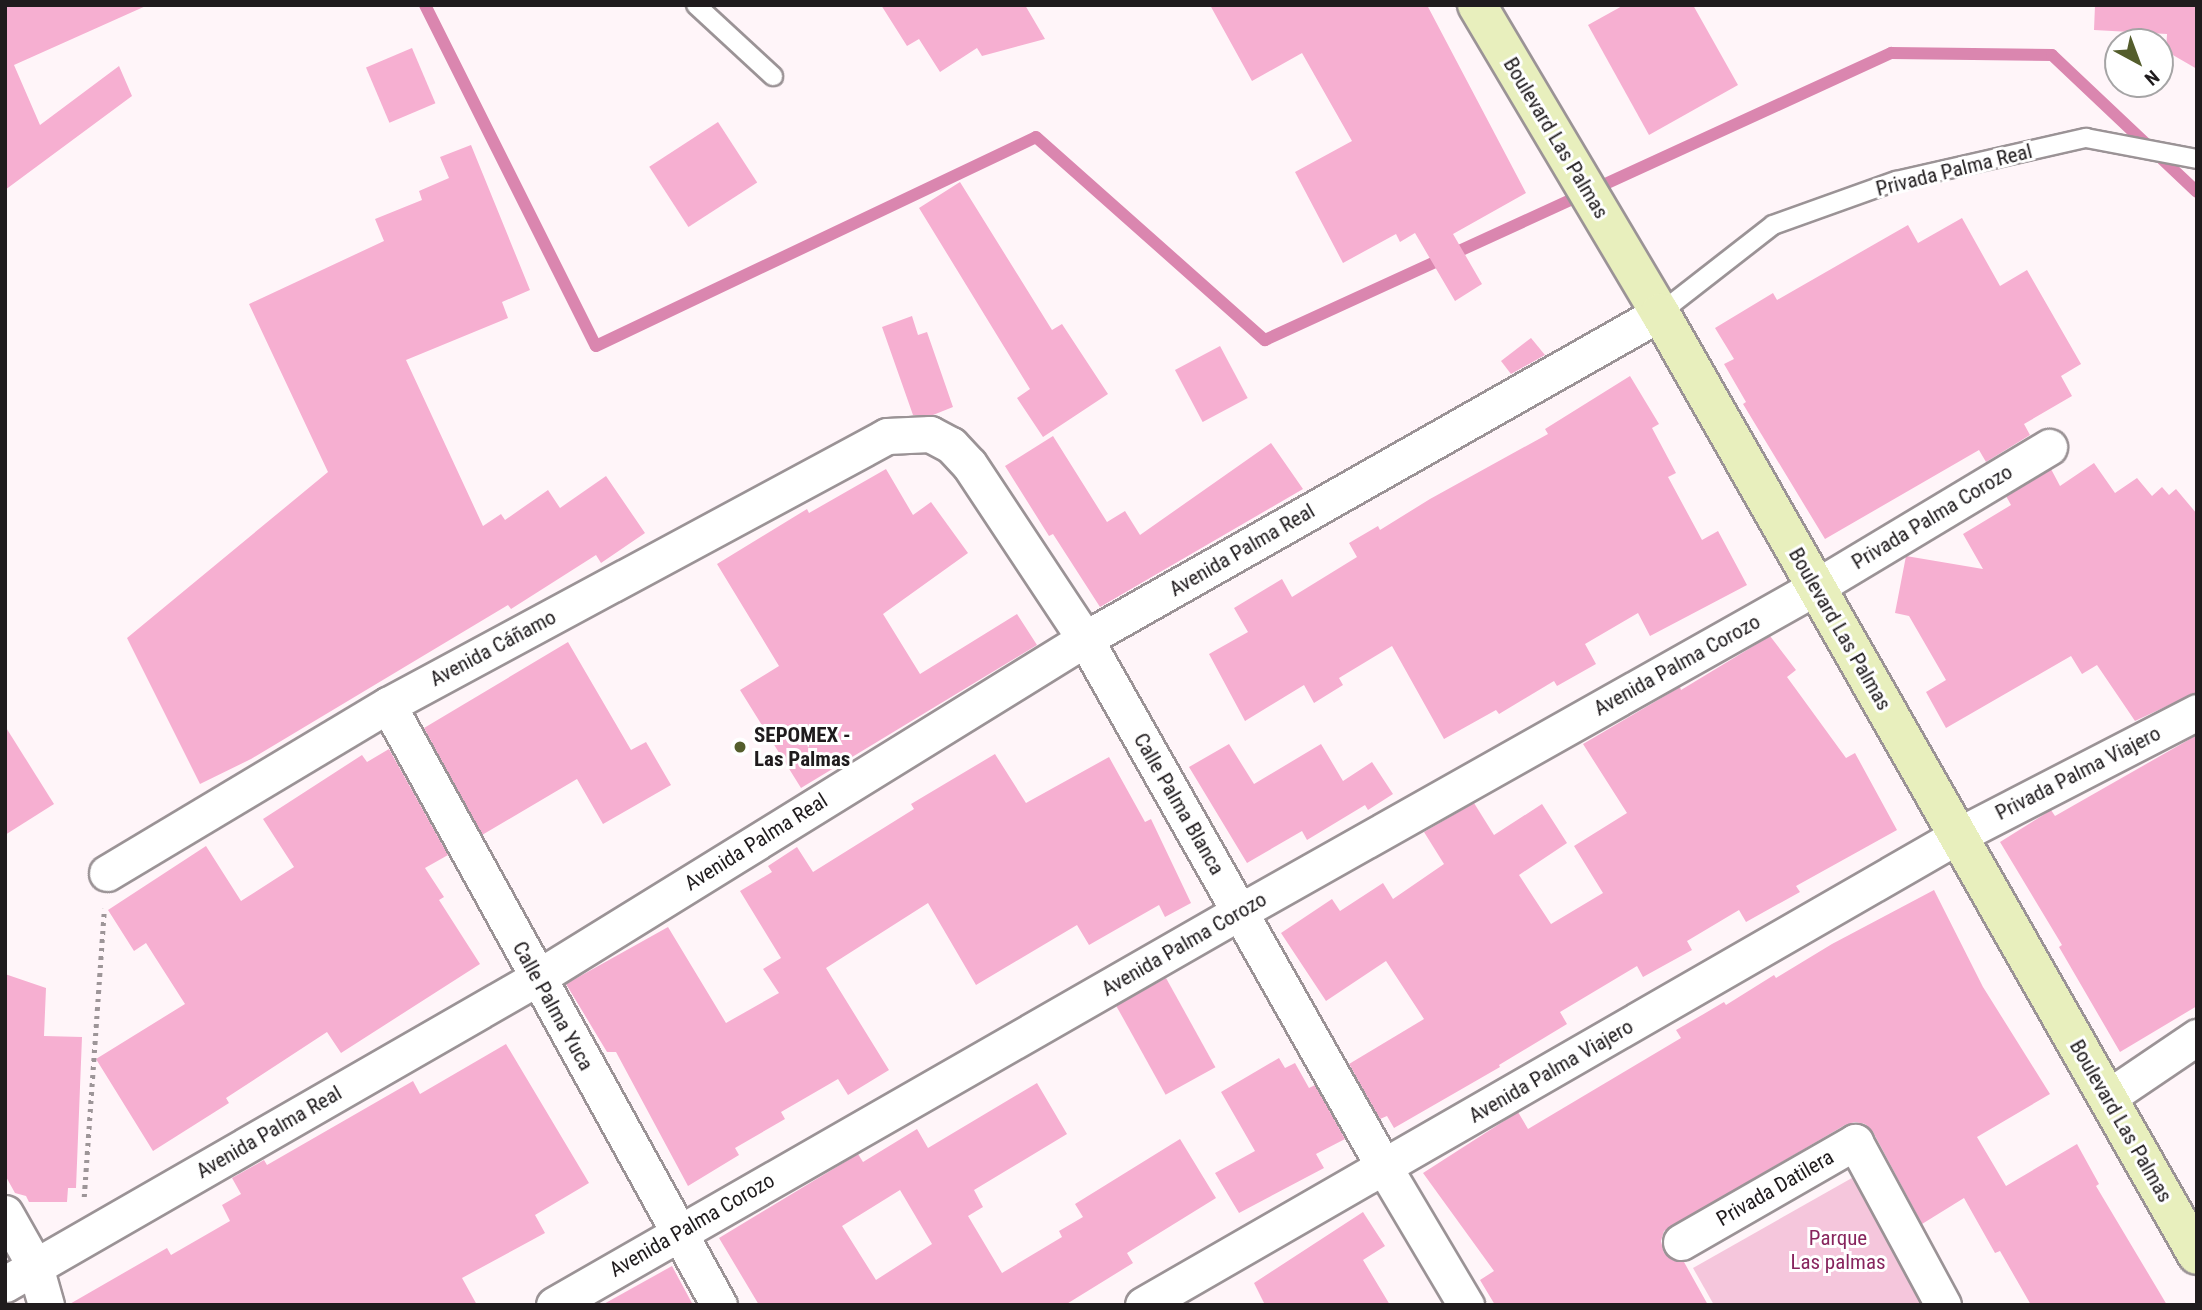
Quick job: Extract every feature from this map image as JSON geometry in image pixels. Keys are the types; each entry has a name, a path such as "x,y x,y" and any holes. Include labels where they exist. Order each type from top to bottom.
{"main road":[{"name":"Boulevard Las Palmas","path":"1477,5 1618,240 2197,1255"}],"street":[{"name":"Avenida Palma Real","path":"5,1284 537,978 1085,639 1660,313"},
{"name":"Calle Palma Blanca","path":"887,436 930,434 951,445 969,464 1085,639 1384,1167 1466,1305"},
{"name":"Avenida Cáñamo","path":"107,873 388,705 887,436"},
{"name":"Privada Palma Corozo","path":"1816,587 2049,447"},
{"name":"Avenida Palma Corozo","path":"554,1305 1241,911 1816,587"},
{"name":"Calle Palma Yuca","path":"388,705 719,1305"},
{"name":"Privada Palma Viajero","path":"1959,835 2197,712"},
{"name":"Avenida Palma Viajero","path":"1143,1305 1959,835"},
{"path":"2107,1098 2197,1037"},
{"name":"Privada Datilera","path":"1681,1242 1855,1142 1943,1305"},
{"path":"5,1213 35,1266 46,1305"}],"lane":[{"path":"696,5 773,76"},
{"name":"Privada Palma Real","path":"1660,313 1773,225 1896,181 2086,138 2197,159"}],"path":[{"path":"84,1205 107,873"}],"green space":[{"name":"Parque Las palmas","path":"1859,1174 1933,1305 1714,1305 1693,1268"}],"building":[{"path":"5,5 148,5 14,65 40,125 119,66 132,96 5,190"},
{"path":"881,5 1025,5 1045,39 982,56 977,48 940,72 919,39 907,46"},
{"path":"1210,5 1427,5 1526,193 1453,234 1482,284 1455,301 1415,233 1400,242 1396,234 1343,263 1295,172 1352,141 1302,53 1252,81"},
{"path":"1624,5 1693,5 1738,85 1649,135 1588,25"},
{"path":"2095,5 2197,5 2197,69 2174,56 2174,28 2094,30"},
{"path":"412,48 435,103 389,123 366,68"},
{"path":"718,122 757,182 688,227 649,167"},
{"path":"471,145 530,290 502,302 508,318 406,360 483,526 501,514 505,520 548,490 560,508 606,476 645,533 601,563 596,555 511,609 508,605 251,759 200,784 127,638 328,472 249,304 384,241 375,219 422,200 419,191 449,178 440,157"},
{"path":"960,182 1052,330 1062,324 1108,394 1043,437 1017,398 1030,389 919,208"},
{"path":"1962,218 2000,286 2027,270 2081,364 2061,376 2072,396 2024,424 2030,435 1986,462 1979,450 1825,539 1743,404 1746,402 1724,364 1734,359 1715,328 1773,293 1777,300 1908,225 1918,243"},
{"path":"912,316 918,335 927,332 953,407 933,415 913,415 882,327"},
{"path":"1531,338 1545,355 1511,374 1501,361"},
{"path":"1220,346 1248,398 1203,422 1175,370"},
{"path":"1630,376 1659,424 1652,428 1676,473 1668,477 1702,540 1718,531 1747,585 1650,636 1638,613 1585,644 1596,664 1557,686 1554,681 1499,714 1496,710 1444,739 1392,646 1339,678 1343,685 1314,703 1304,685 1245,721 1209,654 1248,632 1234,608 1282,579 1292,597 1357,557 1349,543 1378,526 1380,530 1430,499 1548,434 1545,429"},
{"path":"1053,436 1107,522 1125,511 1140,535 1271,443 1303,489 1100,607 1053,534 1049,536 1005,466"},
{"path":"2094,463 2115,493 2137,478 2152,496 2162,487 2169,495 2176,489 2197,514 2197,692 2135,721 2097,665 2082,674 2071,656 1946,728 1926,692 1946,680 1909,616 1895,613 1906,556 1983,569 1963,534 2011,505 2006,496 2051,469 2060,486"},
{"path":"886,469 913,515 931,502 968,553 883,614 920,674 1017,614 1037,645 801,788 740,690 779,666 717,564 807,509 809,513"},
{"path":"1770,636 1796,670 1787,677 1846,758 1855,753 1897,830 1796,886 1800,892 1746,922 1739,910 1687,941 1692,950 1643,977 1637,966 1560,1012 1567,1024 1499,1065 1500,1067 1394,1128 1387,1116 1380,1119 1349,1064 1424,1019 1386,961 1326,1001 1281,933 1332,899 1340,911 1383,883 1393,899 1444,864 1424,832 1474,803 1494,835 1542,804 1567,843 1519,875 1551,924 1603,893 1574,846 1627,813 1583,744 1680,687 1681,690"},
{"path":"568,642 631,750 646,742 671,785 603,824 577,779 482,835 424,728"},
{"path":"5,726 54,804 5,835"},
{"path":"2197,735 2197,1006 2120,1052 2059,947 2062,945 2000,842 2051,810 2055,816"},
{"path":"1229,744 1254,784 1321,744 1343,781 1372,762 1393,794 1368,810 1365,805 1307,840 1302,831 1247,863 1189,767"},
{"path":"389,749 448,855 425,868 444,897 439,900 480,964 341,1053 327,1032 226,1098 229,1103 153,1151 96,1059 185,1004 146,943 134,951 108,910 206,846 241,901 294,867 263,819 362,755 367,762"},
{"path":"995,754 1026,803 1109,757 1145,822 1151,819 1191,903 1165,917 1159,905 1089,945 1077,925 976,985 928,903 826,968 889,1070 848,1095 838,1079 781,1112 785,1119 735,1148 739,1155 688,1186 616,1052 607,1052 566,984 668,927 726,1023 779,993 763,969 781,958 740,891 772,872 768,866 797,847 813,872 914,809 911,804"},
{"path":"1934,890 1983,987 2050,1094 1977,1137 2006,1186 2077,1144 2099,1184 2096,1186 2167,1305 2031,1305 2000,1251 1995,1253 1964,1198 1922,1224 1873,1132 1865,1124 1855,1122 1845,1125 1664,1231 1661,1241 1664,1253 1672,1260 1684,1262 1708,1305 1495,1305 1480,1280 1494,1271 1423,1173 1518,1112 1528,1129 1681,1038 1676,1030"},
{"path":"5,974 46,988 44,1036 82,1037 76,1188 68,1188 67,1202 29,1202 26,1196 15,1193 5,1175"},
{"path":"1166,978 1215,1067 1166,1095 1116,1006"},
{"path":"506,1044 589,1183 535,1215 545,1233 462,1278 477,1305 68,1305 167,1248 171,1255 230,1221 222,1205 241,1194 232,1178 264,1160 267,1165 413,1081 420,1094"},
{"path":"1279,1058 1285,1068 1295,1063 1309,1088 1315,1085 1345,1139 1316,1154 1324,1168 1239,1213 1215,1173 1255,1151 1221,1092"},
{"path":"1037,1083 1067,1134 974,1190 983,1207 968,1216 1002,1273 1062,1237 1059,1231 1083,1217 1075,1204 1180,1139 1216,1198 1127,1253 1133,1263 1065,1305 759,1305 719,1238 858,1154 863,1162 917,1129 928,1148","holes":["900,1190 932,1244 876,1280 842,1226"]},
{"path":"1363,1212 1385,1246 1363,1260 1390,1305 1265,1305 1254,1283"},
{"path":"672,1266 693,1305 602,1305"}],"waterway":[{"path":"425,5 596,346 1036,137 1265,340 1891,53 2052,55 2197,192"}],"place":[{"name":"SEPOMEX - Las Palmas","path":"740,747"}]}
